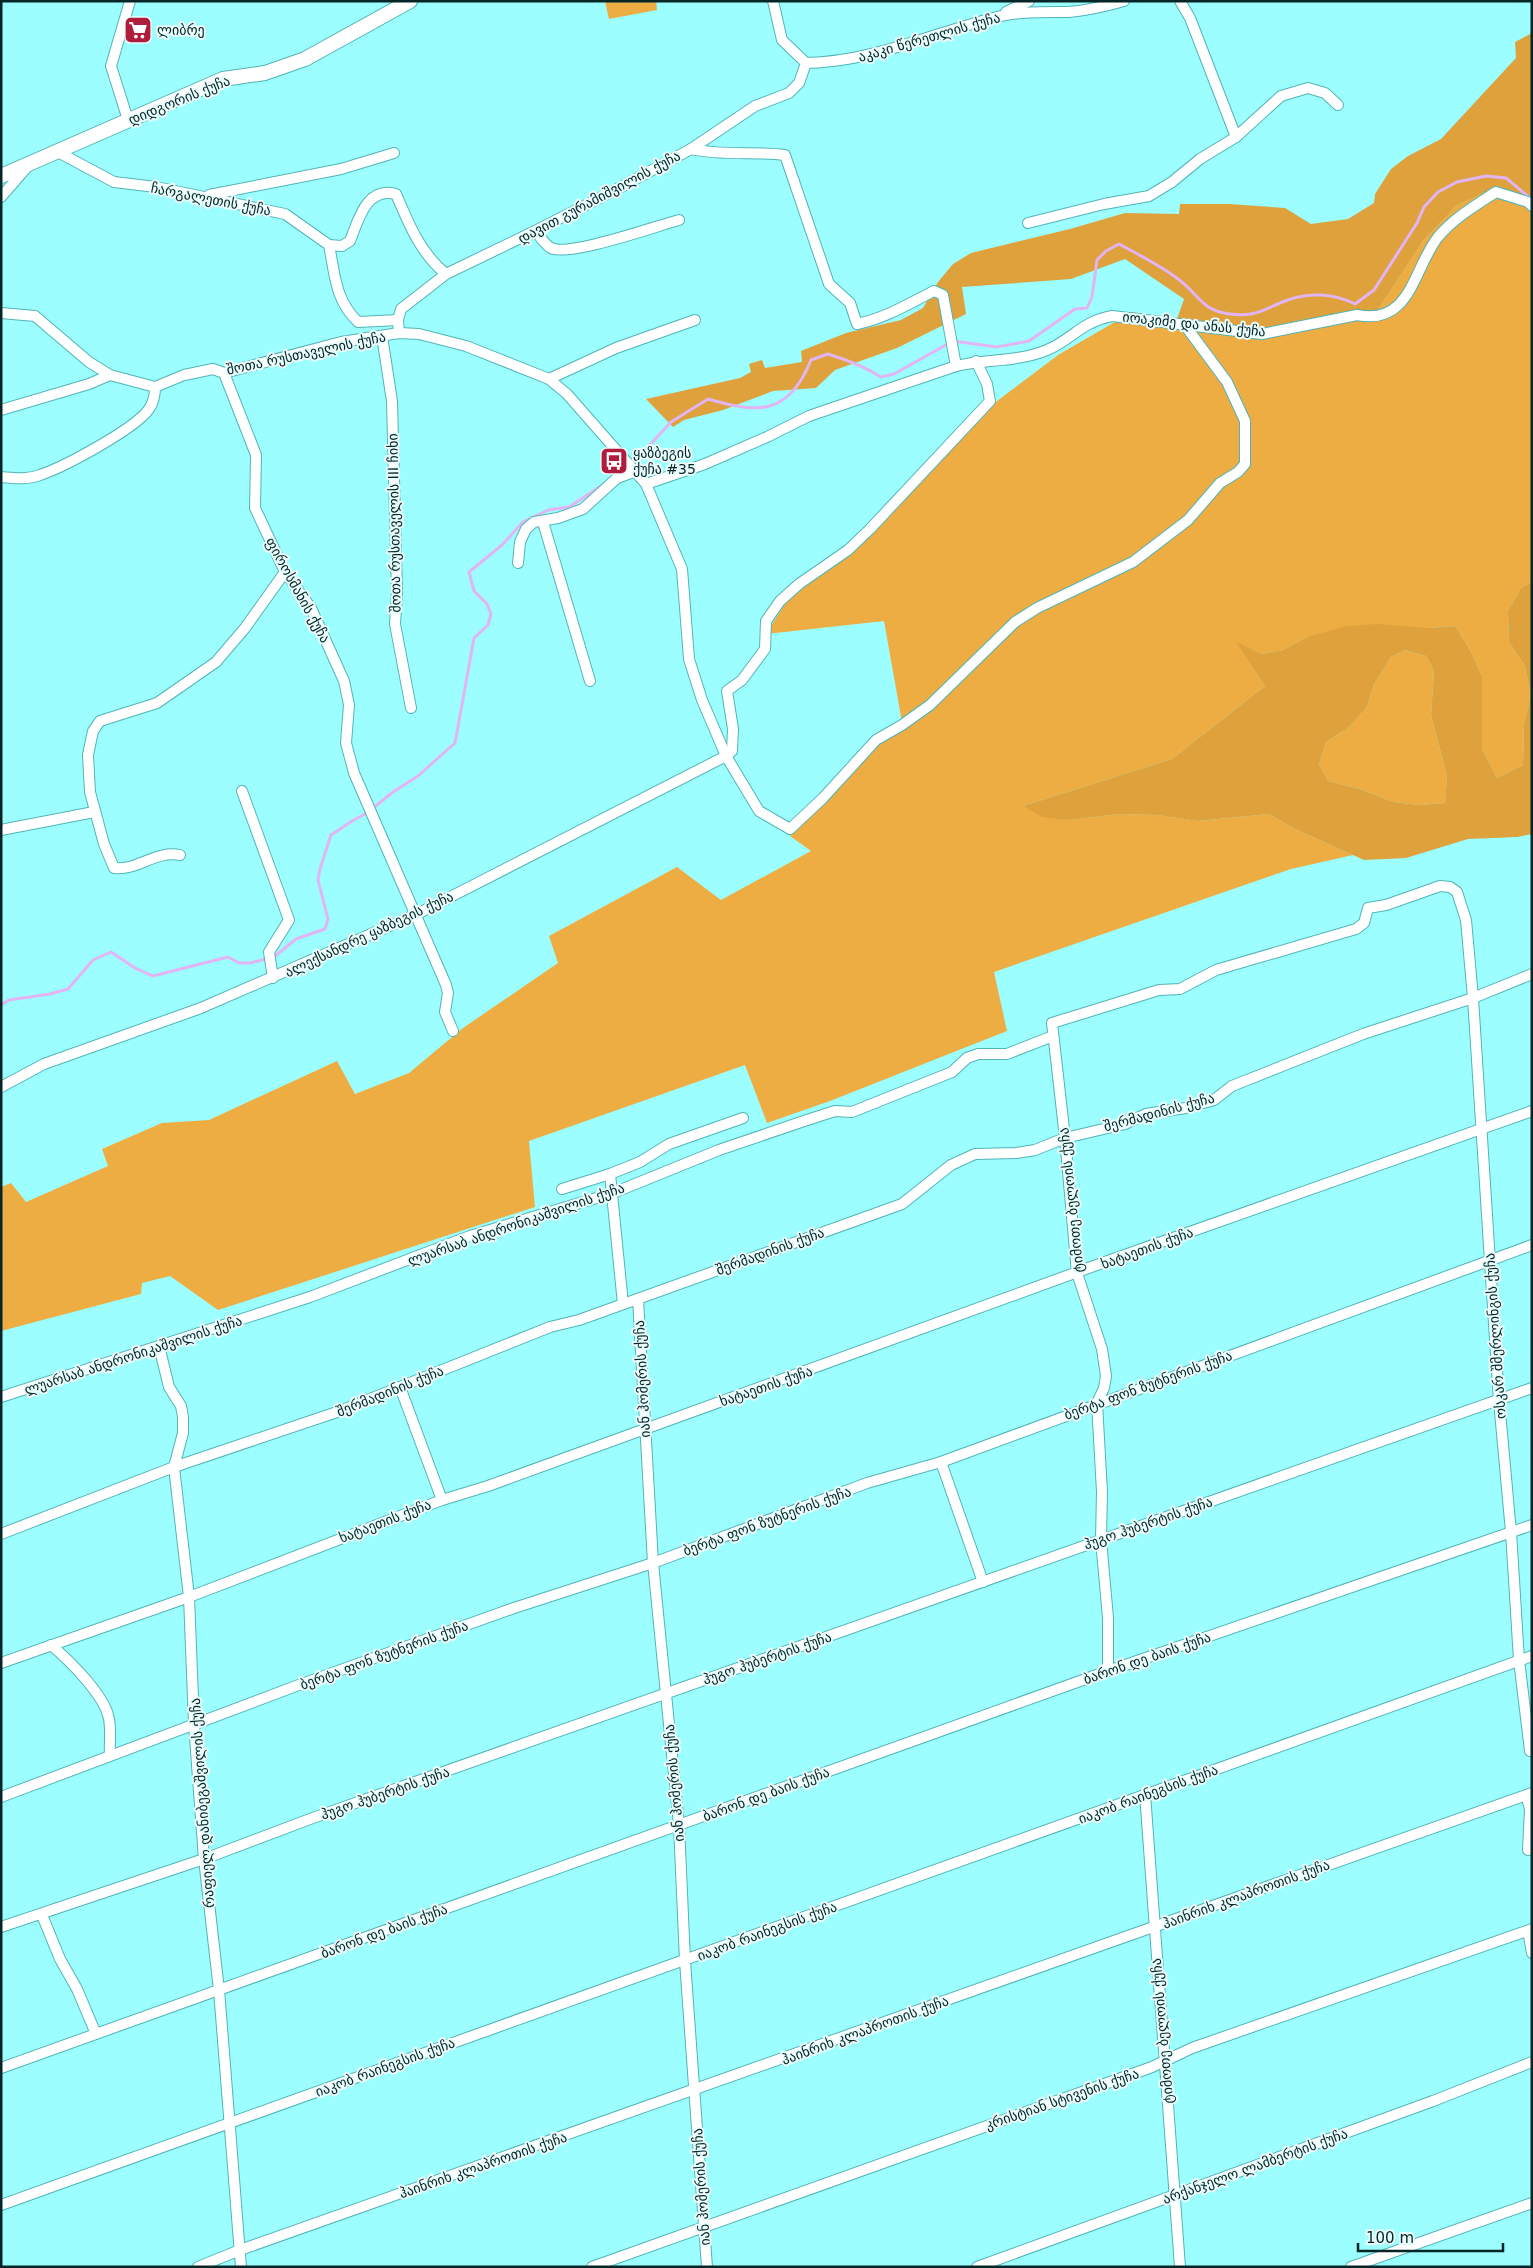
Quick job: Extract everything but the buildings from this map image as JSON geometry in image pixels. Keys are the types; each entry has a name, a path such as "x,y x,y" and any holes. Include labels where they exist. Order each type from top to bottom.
{"street":[{"path":"128,120 110,66 130,1"},
{"name":"დიდგორის ქუჩა","path":"1,176 223,79 265,72 304,59 410,1"},
{"path":"773,1 782,40 806,64"},
{"path":"998,16 1029,1"},
{"name":"აკაკი წერეთლის ქუჩა","path":"806,64 833,63 865,56 998,16 1042,12 1070,12 1124,1"},
{"path":"1180,1 1190,18 1236,137"},
{"name":"დავით გურამიშვილის ქუჩა","path":"398,320 401,309 408,301 446,274 536,231 691,149 755,106 789,93 799,83 806,64"},
{"path":"1028,223 1104,204 1149,196 1172,182 1200,159 1236,137 1281,96 1308,88 1325,93 1338,105"},
{"path":"691,149 709,153 785,155 829,284 850,303 858,324 877,320 901,310 934,291 943,296 956,366"},
{"name":"ჩარგალეთის ქუჩა","path":"56,151 114,182 156,187 285,214 329,245"},
{"path":"203,196 342,169 394,153"},
{"path":"1,197 30,164"},
{"name":"იოაკიმე და ანას ქუჩა","path":"646,484 705,464 809,416 956,366 976,361 1021,357 1048,350 1094,320 1112,316 1262,334 1357,315 1371,318 1393,311 1408,295 1438,238 1467,211 1496,192 1528,202 1532,206"},
{"path":"399,333 398,320 358,322 345,310 339,298 329,245 342,246 350,241 361,211 368,201 391,193 396,194 415,239 432,263 446,274"},
{"path":"536,231 544,243 552,249 562,251 584,247 679,220"},
{"path":"1,314 35,316 89,362 110,375 155,387 155,397 150,408 140,420 106,442 40,475 25,478 1,477"},
{"path":"549,378 616,348 694,320"},
{"name":"შოთა რუსთაველის ქუჩა","path":"155,387 184,375 213,369 224,373 342,342 399,333 419,334 466,346 549,378 567,394 646,484 682,569 688,659 697,688 726,756 759,811 790,829 823,798 876,740 902,725 930,705 1015,622 1037,608 1133,562 1188,520 1220,483 1238,472 1245,464 1247,442 1245,421 1227,382 1184,324"},
{"name":"შოთა რუსთაველის III ჩიხი","path":"382,336 392,401 397,593 395,624 411,708"},
{"path":"726,756 732,751 733,728 728,691 742,680 765,649 766,622 780,601 799,584 848,550 870,529 990,401 987,384 976,361"},
{"name":"ფიროსმანის ქუჩა","path":"224,373 256,455 255,508 285,572 310,608 344,682 349,705 346,743 354,773 417,914 446,985 448,993 445,1012 453,1030"},
{"path":"1,410 89,384 110,375"},
{"path":"518,563 520,542 526,530 534,522 543,522 583,508 617,478 636,471"},
{"path":"543,522 590,681"},
{"path":"180,855 168,853 122,869 114,868 94,812 90,792 88,755 93,731 100,722 156,703 212,665 245,628 285,572"},
{"name":"ალექსანდრე ყაზბეგის ქუჩა","path":"1,1087 44,1064 201,1008 273,974 417,914 726,756"},
{"path":"242,791 289,920 269,952 273,974"},
{"path":"1,830 94,812"},
{"name":"ოსკარ შმერლინგის ქუჩა","path":"1052,1023 1159,990 1180,988 1216,970 1356,929 1364,923 1368,908 1386,905 1440,886 1450,887 1457,892 1466,920 1474,998 1499,1401 1512,1532 1519,1660 1530,1751"},
{"name":"შერმადინის ქუჩა","path":"1,1534 174,1467 340,1411 550,1327 579,1320 902,1204 951,1165 975,1154 1016,1153 1035,1150 1065,1138 1125,1124 1146,1114 1186,1108 1214,1100 1232,1086 1363,1034 1474,998 1532,974"},
{"name":"ტიმოთე ბელოის ქუჩა","path":"1052,1023 1077,1273 1102,1349 1106,1376 1104,1388 1097,1403 1102,1492 1100,1540 1108,1618 1108,1671"},
{"name":"ლუარსაბ ანდრონიკაშვილის ქუჩა","path":"1,1398 310,1297 470,1236 613,1193 728,1147 835,1111 852,1112 952,1072 967,1058 978,1054 1007,1054 1053,1036"},
{"name":"ხატაეთის ქუჩა","path":"1,1662 189,1597 442,1500 488,1486 1532,1111"},
{"path":"562,1189 610,1174 640,1162 668,1144 743,1118"},
{"name":"იან ჰომერის ქუჩა","path":"610,1174 623,1304"},
{"name":"ბერტა ფონ ზუტნერის ქუჩა","path":"1,1797 194,1724 514,1608 654,1563 867,1484 941,1462 1097,1403 1532,1245"},
{"name":"იან ჰომერის ქუჩა","path":"638,1299 644,1429 654,1563 679,1825 685,1960 707,2267"},
{"name":"რაფიელ დანიბეგაშვილის ქუჩა","path":"159,1346 169,1387 181,1406 183,1417 183,1433 174,1467 189,1597 194,1724 204,1859 219,1990 228,2125 241,2267"},
{"path":"400,1387 442,1500"},
{"name":"ჰუგო ჰუბერტის ქუჩა","path":"1,1927 42,1915 204,1859 310,1819 1532,1388"},
{"path":"941,1462 983,1582"},
{"name":"ბარონ დე ბაის ქუჩა","path":"1,2068 1108,1671 1532,1525"},
{"path":"51,1645 73,1664 104,1703 109,1717 110,1755"},
{"name":"იაკობ რაინეგსის ქუჩა","path":"1,2205 1532,1656"},
{"name":"ტიმოთე ბელოის ქუჩა","path":"1145,1794 1180,2267"},
{"path":"1528,1850 1529,1794"},
{"name":"ჰაინრიხ კლაპროთის ქუჩა","path":"198,2267 240,2250 694,2091 1529,1794"},
{"path":"42,1915 60,1959 77,1989 96,2034"},
{"path":"1530,1930 1532,1954"},
{"name":"კრისტიან სტივენის ქუჩა","path":"592,2267 705,2225 1152,2067 1192,2048 1530,1930"},
{"name":"არქანჯელო ლამბერტის ქუჩა","path":"977,2267 1175,2196 1532,2062"},
{"path":"1351,2267 1532,2203"}],"shaded area":[{"path":"605,1 656,1 657,10 609,19"},
{"path":"1532,33 1532,202 1499,186 1457,205 1423,241 1377,311 1252,331 1177,319 1184,299 1125,259 1071,279 962,287 966,314 897,348 835,370 816,388 773,391 723,410 684,420 673,427 646,399 740,378 751,372 749,364 762,360 765,368 802,362 801,351 846,333 901,320 923,308 938,282 953,264 971,253 1070,229 1125,213 1179,214 1180,204 1229,204 1285,208 1311,224 1348,219 1374,203 1375,194 1391,169 1408,156 1441,139 1516,58 1515,42"},
{"path":"1500,185 1532,202 1532,582 1521,588 1508,611 1509,642 1525,666 1531,695 1524,724 1523,765 1497,778 1482,749 1482,676 1469,648 1455,626 1307,637 1283,650 1262,654 1237,643 1265,686 1172,759 1023,806 1068,820 1119,814 1157,815 1199,821 1269,814 1295,829 1353,855 1291,869 994,972 1007,1031 830,1101 767,1123 745,1065 529,1141 535,1207 218,1310 170,1276 142,1283 141,1294 1,1331 1,1187 11,1183 26,1202 108,1166 102,1149 162,1123 209,1120 337,1061 355,1094 409,1073 463,1028 558,963 549,936 677,867 721,900 811,851 790,836 871,750 903,728 884,621 766,634 791,594 863,540 997,401 1058,355 1132,312 1253,331 1377,311 1423,241 1457,205"},
{"path":"1532,582 1532,834 1517,837 1468,839 1406,858 1364,860 1295,829 1269,814 1198,821 1157,815 1119,814 1068,820 1042,817 1023,806 1172,759 1265,686 1236,642 1262,654 1283,650 1307,637 1347,626 1378,624 1428,628 1455,626 1469,648 1482,676 1482,749 1497,778 1523,765 1524,724 1531,695 1525,666 1509,642 1508,611 1521,588","holes":["1405,650 1426,656 1434,670 1431,715 1447,776 1445,803 1420,805 1393,802 1360,789 1328,781 1319,764 1326,742 1348,728 1367,707 1374,684 1391,657"]},
{"path":"1405,650 1426,656 1434,670 1431,715 1447,776 1445,803 1420,805 1393,802 1360,789 1328,781 1319,764 1326,742 1348,728 1367,707 1374,684 1391,657"}],"waterway":[{"path":"634,462 671,422 708,399 743,407 757,408 770,406 782,400 793,391 811,360 828,354 869,370 881,377 894,374 953,341 997,347 1029,341 1075,309 1087,308 1092,297 1097,260 1106,251 1119,244 1171,274 1206,305 1220,312 1239,315 1253,314 1294,298 1311,295 1329,296 1355,304 1374,290 1417,223 1424,207 1438,192 1457,182 1486,176 1506,178 1530,198"},
{"path":"1,1005 9,1000 50,994 68,989 93,960 111,952 135,968 153,976 228,957 239,963 250,963 274,957 296,939 325,929 328,919 318,880 331,835 367,813 393,792 418,776 455,743 474,638 488,625 491,614 487,604 474,591 469,572 502,545 523,522 548,510 569,507 604,484"}],"place":[{"name":"ლიბრე","path":"138,30"},
{"name":"ყაზბეგის ქუჩა #35","path":"614,461"}]}
